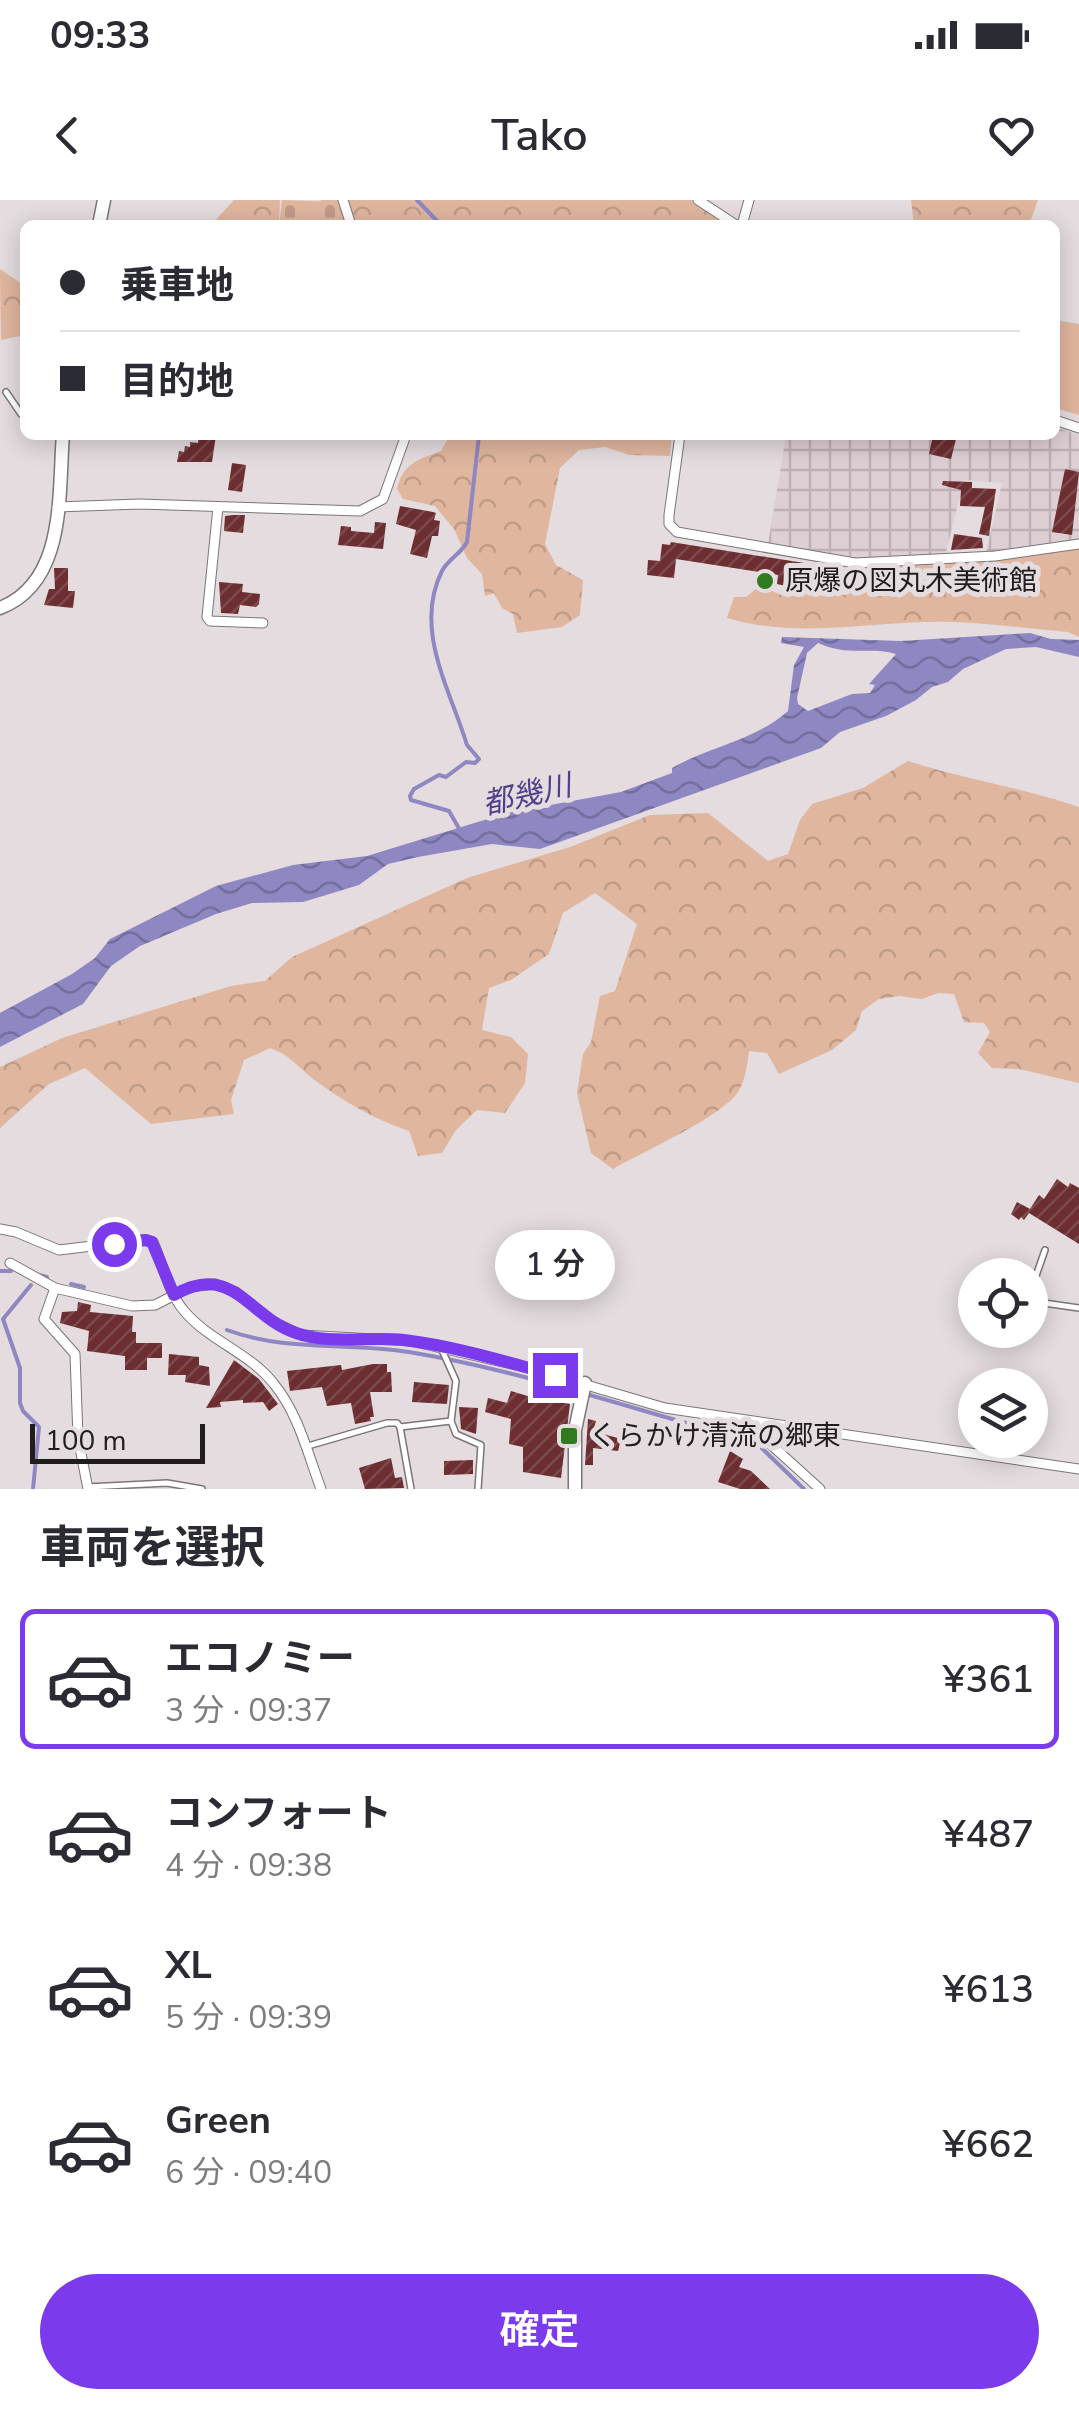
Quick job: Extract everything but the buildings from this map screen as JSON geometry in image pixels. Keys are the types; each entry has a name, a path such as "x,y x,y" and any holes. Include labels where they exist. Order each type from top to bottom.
{"street":[{"path":"698,200 731,220"},
{"path":"0,608 27,591 39,576 55,541 63,440"},
{"path":"57,507 138,504 360,511 382,499 387,491 404,440"},
{"path":"679,440 668,516 669,524 677,532 855,563 995,556 1079,544"},
{"path":"218,507 207,618 263,623"},
{"path":"0,1229 59,1250 150,1241 174,1295 194,1321 246,1356 275,1385 294,1418 321,1489"},
{"path":"10,1263 55,1288 142,1308 155,1306 197,1285 214,1284 236,1292 274,1322 300,1335 404,1340 585,1384 665,1408 1079,1469"},
{"path":"55,1288 44,1319 75,1354 78,1438 88,1488"},
{"path":"575,1489 575,1430 585,1384"},
{"path":"744,1420 820,1489"}],"lane":[{"path":"6,392 20,411"},
{"path":"1042,1258 1045,1250"},
{"path":"1048,1304 1079,1308"},
{"path":"441,1348 456,1382 456,1408 451,1421 460,1438 481,1445 478,1489"},
{"path":"400,1427 451,1421"},
{"path":"305,1447 376,1425 397,1423 411,1489"},
{"path":"88,1488 167,1482 202,1489"}],"shaded area":[{"path":"1060,429 1079,435 1079,539 986,553 1002,483 964,480 945,556 846,559 768,544 785,440 1060,440"}],"green space":[{"path":"234,200 280,200 279,220 216,220"},
{"path":"282,200 340,202 346,220 280,220"},
{"path":"320,200 691,200 718,220 344,220"},
{"path":"911,200 1038,200 1031,220 913,220"},
{"path":"0,269 20,283 20,336 1,340"},
{"path":"1060,321 1079,324 1079,415 1060,409"},
{"path":"447,440 672,440 670,456 630,455 605,447 579,450 560,468 545,544 556,565 583,580 580,615 562,627 517,633 513,614 502,608 494,593 485,596 482,574 467,558 454,529 435,506 403,499 397,489 407,468 441,451"},
{"path":"1079,541 1079,637 1068,632 966,623 782,628 727,618 734,597 746,597 760,586 784,596 811,592 846,595 852,591 856,569 865,562 987,554"},
{"path":"908,761 1079,807 1079,1083 1019,1069 992,1068 978,1053 990,1032 984,1023 964,1022 954,994 879,999 862,1011 856,1030 832,1050 779,1074 767,1053 749,1051 741,1086 724,1106 695,1126 613,1169 591,1153 577,1093 583,1054 591,1042 600,996 615,991 637,924 595,893 563,913 549,954 511,980 489,988 482,1030 511,1037 528,1054 525,1083 505,1113 477,1110 456,1130 442,1153 418,1156 409,1131 349,1103 270,1048 244,1060 231,1100 234,1114 151,1124 85,1068 49,1084 0,1128 0,1067 62,1038 231,986 265,981 292,957 467,878 570,847 650,815 708,813 768,861 788,854 800,820 812,804 863,788"}],"water":[{"name":"都幾川","path":"1030,633 1079,640 1079,657 1036,647 1006,649 963,669 948,682 932,687 886,716 840,732 821,748 540,849 492,844 418,857 388,864 359,885 303,902 252,903 216,914 140,946 111,966 83,1004 0,1047 0,1013 72,974 95,958 110,939 216,886 293,865 367,856 507,813 621,792 672,773 672,768 762,729 788,711 794,665 804,647 781,643 782,637 901,641","holes":["818,643 849,651 896,654 869,684 875,685 870,693 852,694 808,711 798,704 797,698 807,653"]}],"waterway":[{"path":"417,200 436,220"},
{"path":"461,832 449,811 411,800 410,796 414,789 439,775 446,777 466,762 479,759 467,745 444,681 431,615 442,571 467,542 478,440"},
{"path":"0,1271 11,1271"},
{"path":"35,1274 47,1277"},
{"path":"71,1284 84,1287"},
{"path":"31,1285 3,1319 20,1368 20,1403 39,1427 33,1489"},
{"path":"227,1330 272,1341 386,1349 448,1359 563,1387 714,1431 744,1431 804,1489"}],"place":[{"name":"原爆の図丸木美術館","path":"765,581"},
{"name":"くらかけ清流の郷東","path":"569,1436"}],"route":[{"path":"114,1244 152,1242 174,1295 197,1285 223,1286 244,1297 279,1326 300,1335 411,1341 555,1375"}]}
